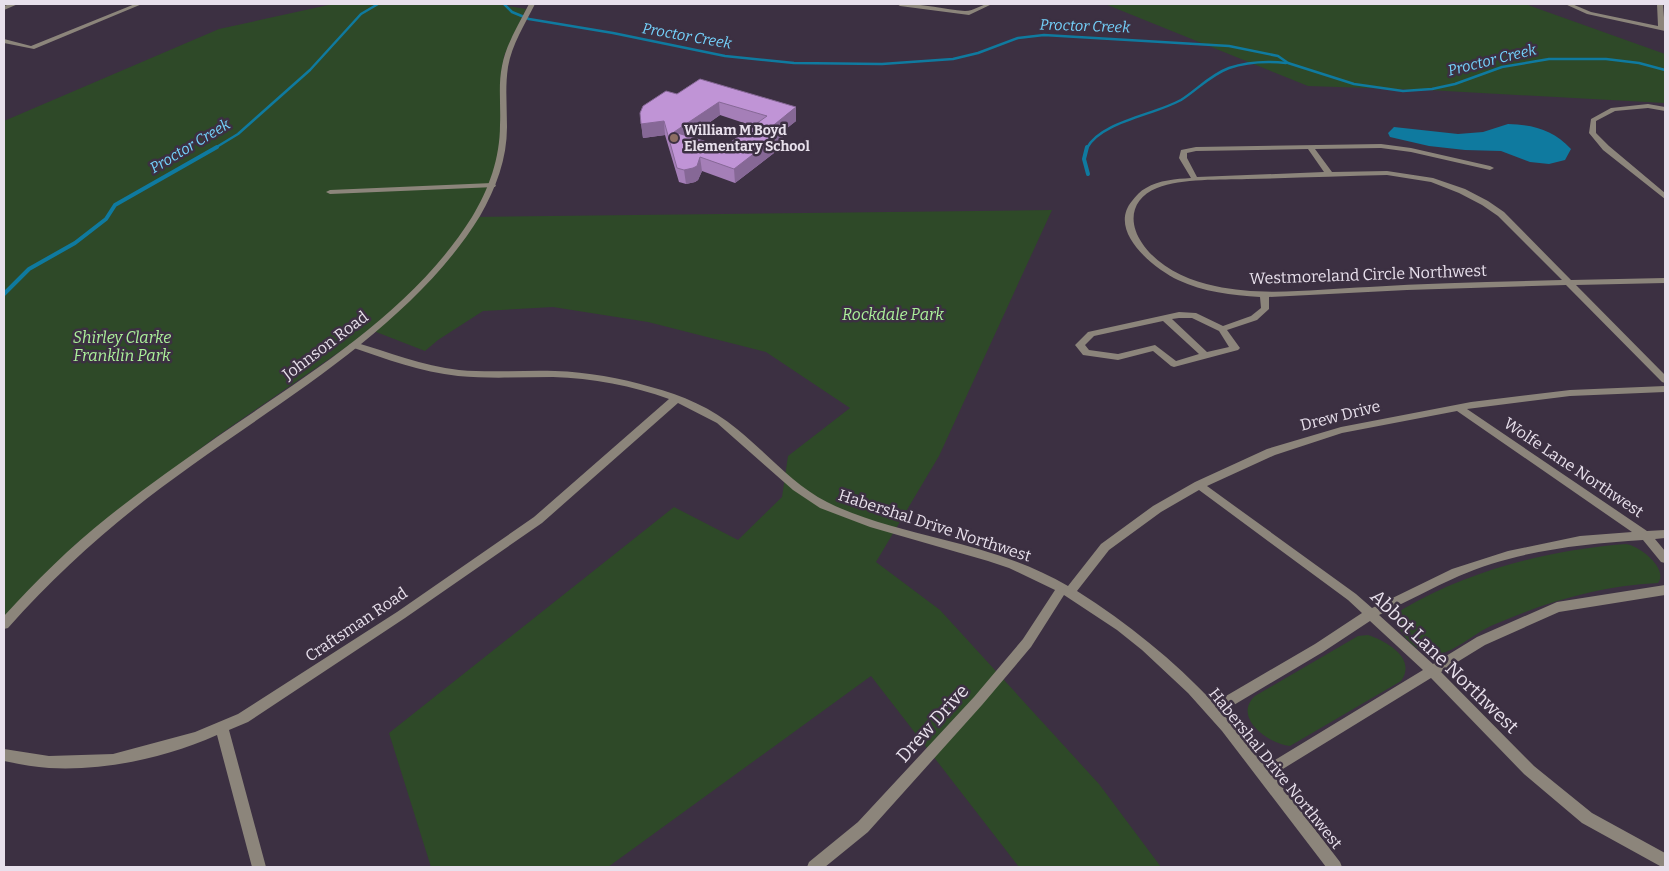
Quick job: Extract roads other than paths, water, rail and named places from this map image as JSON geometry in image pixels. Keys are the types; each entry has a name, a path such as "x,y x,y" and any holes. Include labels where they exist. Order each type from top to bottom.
{"street":[{"path":"4,8 15,4"},
{"path":"4,41 32,48 139,4"},
{"name":"Johnson Road","path":"4,624 36,589 110,522 158,485 354,345 402,304 443,261 469,226 492,185 499,165 503,142 503,79 505,64 532,4"},
{"path":"900,4 969,13 988,4"},
{"path":"1568,4 1589,13 1663,29 1660,4"},
{"path":"1665,109 1648,106 1613,109 1593,120 1592,133 1606,148 1665,196"},
{"path":"1310,147 1329,174"},
{"path":"1195,179 1184,158 1184,152 1196,149 1393,147 1490,168"},
{"name":"Westmoreland Circle Northwest","path":"1387,173 1433,180 1462,191 1485,203 1500,214 1568,283 1264,293 1223,290 1193,283 1154,264 1139,248 1128,219 1131,207 1142,194 1155,187 1173,182 1195,179 1387,173"},
{"path":"330,192 492,185"},
{"path":"1568,283 1665,280"},
{"path":"1568,283 1665,380"},
{"path":"1222,329 1254,318 1265,309 1264,293"},
{"path":"1180,315 1193,315 1222,329 1235,348 1174,364 1155,348 1118,358 1086,352 1080,345 1091,334 1180,315"},
{"path":"1165,318 1206,356"},
{"name":"Habershal Drive Northwest","path":"354,345 408,364 444,371 485,375 584,376 621,382 692,404 722,422 786,478 822,504 877,525 947,543 1013,565 1066,590 1122,628 1172,670 1213,710 1335,867"},
{"name":"Drew Drive","path":"814,867 864,828 978,701 1027,643 1066,590 1104,547 1157,510 1199,485 1271,452 1341,430 1459,408 1570,393 1665,389"},
{"name":"Craftsman Road","path":"4,755 48,762 113,760 152,751 222,728 243,718 400,615 538,520 676,399"},
{"name":"Wolfe Lane Northwest","path":"1459,408 1645,535 1665,559"},
{"name":"Abbot Lane Northwest","path":"1199,485 1352,597 1432,671 1529,770 1580,812 1665,861"},
{"path":"1213,710 1319,648 1370,614 1456,572 1508,555 1580,540 1665,534"},
{"path":"1262,774 1481,641 1557,607 1665,590"},
{"path":"222,728 259,867"}],"water":[{"path":"1508,124 1535,127 1543,130 1557,137 1571,149 1565,160 1549,164 1530,162 1501,151 1429,146 1390,137 1388,133 1394,127 1458,134 1483,132"}],"waterway":[{"name":"Proctor Creek","path":"215,148 238,134 310,70 361,14 378,4"},
{"name":"Proctor Creek","path":"504,4 512,12 529,19 613,33 725,56 794,63 882,64 953,59 978,53 1018,38 1044,35 1229,46 1278,56 1288,63 1354,84 1403,91 1432,89 1455,84 1502,67 1549,59 1606,59 1639,63 1665,70"},
{"path":"1087,148 1094,139 1115,125 1181,100 1229,68 1257,62 1286,63"},
{"name":"Proctor Creek","path":"4,294 29,269 75,243 106,219 115,205 217,147"},
{"path":"1087,147 1084,159 1088,174"}],"place":[{"name":"William M Boyd Elementary School","path":"674,138"}],"park label":[{"name":"Rockdale Park","path":"893,314"},
{"name":"Shirley Clarke Franklin Park","path":"122,346"}]}
